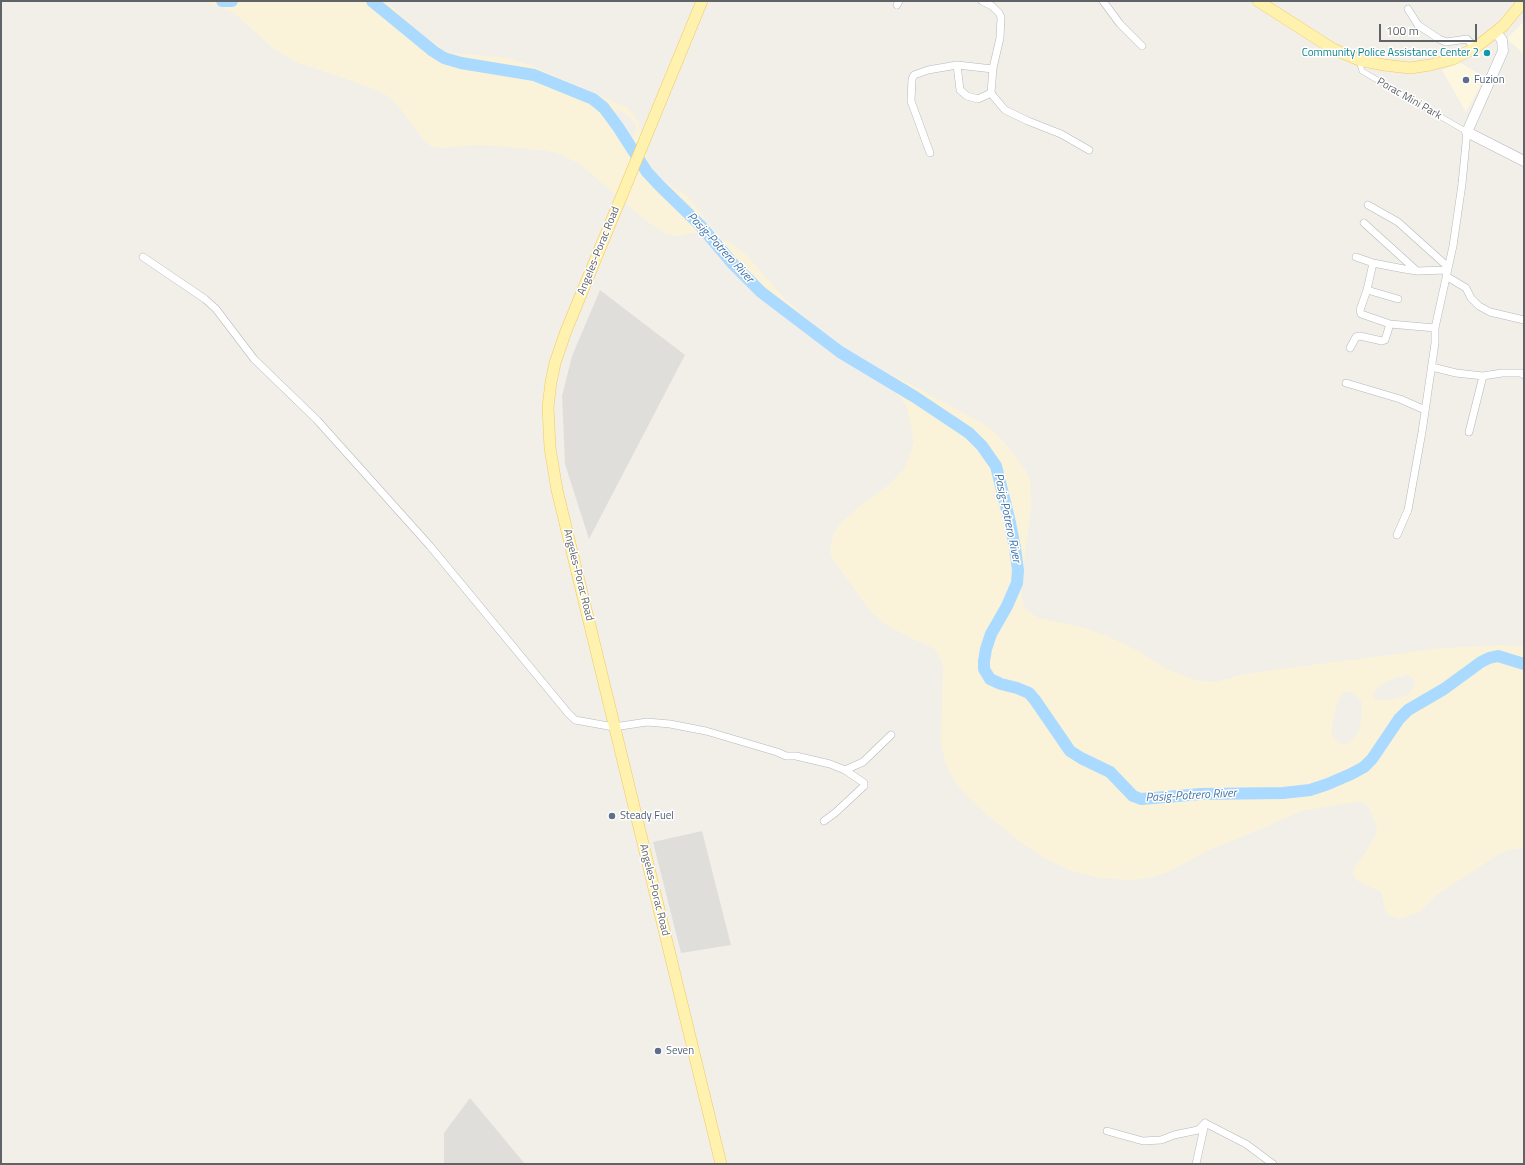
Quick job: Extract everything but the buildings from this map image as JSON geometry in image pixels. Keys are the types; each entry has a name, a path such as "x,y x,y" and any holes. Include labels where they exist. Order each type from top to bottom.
{"main road":[{"name":"Angeles-Porac Road","path":"702,1 557,356 550,382 548,406 550,448 557,490 721,1164"},
{"path":"1258,1 1333,49 1359,60 1410,68 1453,59 1475,48 1496,32 1514,13 1522,1"},
{"path":"1496,32 1502,40 1503,51 1467,132 1524,161"}],"street":[{"path":"982,1 992,6 999,12 1001,18 1000,38 993,70 991,93 1005,110 1060,134 1090,150"},
{"path":"1103,1 1120,24 1142,46"},
{"path":"1408,9 1418,25 1439,39 1446,42 1467,39 1475,48"},
{"name":"Porac Mini Park","path":"1359,60 1362,71 1467,132"},
{"path":"930,153 911,102 912,79 914,75 957,65 993,70"},
{"path":"957,65 960,90 966,96 978,99 991,93"},
{"path":"1397,535 1408,510 1432,367 1435,328 1453,246 1462,184 1467,132"},
{"path":"1368,205 1398,222 1466,288 1471,298 1479,306 1490,312 1524,320"},
{"path":"1364,223 1417,271"},
{"path":"143,257 205,299 216,310 254,359 317,420 430,546 568,713 576,720 614,727 648,722 706,731 778,752 786,756 796,756 830,764 846,770 864,783 864,786 835,813 824,821"},
{"path":"1356,257 1373,263 1417,271 1447,271"},
{"path":"1373,263 1367,290 1360,310 1361,314 1390,324 1435,328"},
{"path":"1367,290 1398,298"},
{"path":"1350,348 1356,337 1360,336 1382,341 1385,340 1390,324"},
{"path":"1432,367 1456,373 1483,376 1502,373 1524,375"},
{"path":"1469,432 1483,376"},
{"path":"1346,384 1400,400 1425,410"},
{"path":"846,770 863,762 891,735"},
{"path":"1107,1131 1142,1141 1161,1140 1174,1135 1198,1130 1205,1123"},
{"path":"1196,1164 1205,1123"},
{"path":"1205,1123 1246,1144 1273,1164"}],"shaded area":[{"path":"1524,21 1524,54 1507,39"},
{"path":"1460,63 1485,77 1466,112 1442,70"},
{"path":"600,290 685,355 589,539 565,464 562,396 572,356"},
{"path":"702,831 731,945 681,953 653,842"},
{"path":"470,1098 525,1164 444,1164 444,1133"}],"sand":[{"path":"204,1 386,1 422,34 443,50 452,53 506,58 530,65 626,107 634,115 638,122 648,161 661,179 687,196 719,237 735,246 746,255 785,299 805,317 841,348 857,358 904,381 978,421 992,430 1003,441 1026,471 1030,481 1031,504 1021,591 1023,605 1028,611 1038,618 1081,627 1109,637 1138,651 1165,668 1184,676 1199,681 1216,682 1237,676 1266,671 1444,648 1501,645 1524,646 1524,848 1513,849 1501,853 1436,895 1419,912 1399,919 1390,916 1386,912 1381,892 1358,881 1353,876 1354,868 1370,846 1376,833 1377,826 1369,807 1363,802 1301,811 1209,850 1166,873 1147,878 1130,880 1095,877 1078,873 1041,856 1019,841 991,818 966,795 951,774 945,761 941,743 943,666 937,651 929,645 912,639 882,622 870,611 832,558 830,549 833,535 839,525 861,505 889,485 904,469 910,455 914,442 907,407 896,392 865,370 823,345 756,294 732,271 705,236 700,233 690,233 680,236 666,234 645,220 580,164 562,155 548,151 479,145 440,148 431,146 423,139 395,102 382,92 296,62 273,48 234,13","holes":["618,110 628,115 636,125 636,131 632,138 627,135 612,114 613,111","1408,674 1413,679 1415,685 1407,695 1388,701 1375,699 1373,696 1375,690 1382,684","1348,691 1354,693 1361,700 1362,710 1358,734 1349,743 1342,745 1334,739 1331,732 1334,714 1339,698 1343,692"]}],"waterway":[{"name":"Pasig-Potrero River","path":"222,1 232,1"},
{"name":"Pasig-Potrero River","path":"372,1 433,51 444,58 461,63 534,75 593,99 604,108 647,172 700,225 733,264 761,292 840,352 915,397 969,433 982,446 996,466 1009,518 1018,570 1017,583 1007,606 991,634 986,649 984,669 990,679 1029,693 1070,751 1110,772 1133,796 1141,799 1201,794 1283,793 1310,790 1328,784 1364,767 1372,759 1399,719 1408,710 1444,689 1481,662 1498,656 1524,664"}],"place":[{"name":"Community Police Assistance Center 2","path":"1487,53"},
{"name":"Fuzion","path":"1466,80"},
{"name":"Steady Fuel","path":"612,816"},
{"name":"Seven","path":"658,1051"}]}
